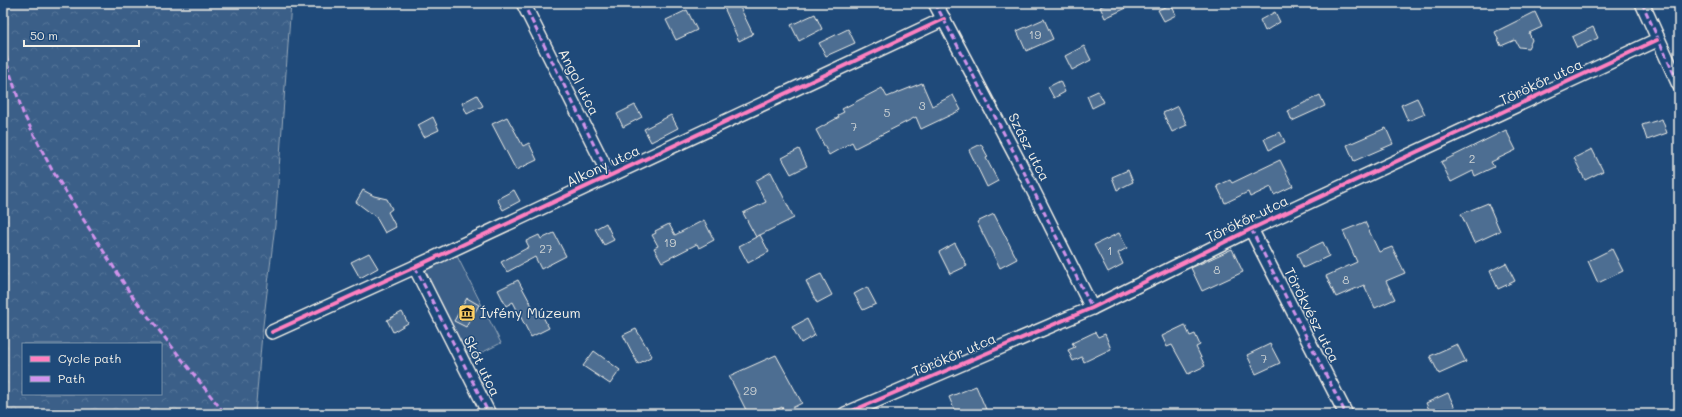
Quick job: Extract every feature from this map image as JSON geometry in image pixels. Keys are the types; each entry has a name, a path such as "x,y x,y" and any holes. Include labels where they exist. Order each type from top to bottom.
{"street":[{"name":"Angol utca","path":"523,3 609,175"},
{"name":"Szász utca","path":"935,3 1019,162 1092,308"},
{"path":"1642,3 1657,40 1679,85"},
{"name":"Alkony utca","path":"272,332 416,267 609,175 944,19"},
{"name":"Törökőr utca","path":"848,413 1092,308 1251,229 1657,40"},
{"name":"Törökvész utca","path":"1251,229 1346,414"},
{"name":"Skót utca","path":"416,267 489,414"}],"green space":[{"path":"3,3 291,3 275,225 262,334 255,414 3,414"},
{"path":"456,254 501,343 467,360 425,274 427,268"}],"building":[{"path":"722,3 738,3 753,34 739,41"},
{"path":"1108,3 1137,3 1105,18 1100,7"},
{"path":"1171,4 1176,15 1164,21 1158,10"},
{"path":"687,10 697,30 676,40 666,20"},
{"path":"1275,12 1280,22 1265,31 1260,20"},
{"path":"1535,12 1542,27 1529,33 1532,40 1528,48 1519,47 1515,40 1501,46 1495,32"},
{"path":"815,14 822,29 799,41 791,25"},
{"path":"1044,19 1053,39 1026,51 1017,31"},
{"path":"1593,27 1598,38 1577,48 1572,37"},
{"path":"848,29 855,43 826,56 819,43"},
{"path":"1084,46 1091,60 1072,70 1065,56"},
{"path":"1060,81 1065,92 1054,98 1048,87"},
{"path":"922,83 932,106 953,95 961,110 921,129 916,117 855,148 852,142 829,155 816,130 839,117 838,115 844,112 842,109 882,88 887,97"},
{"path":"1098,91 1104,102 1092,108 1087,96"},
{"path":"477,95 483,106 467,114 462,103"},
{"path":"1320,95 1325,106 1292,121 1288,111"},
{"path":"1417,98 1425,114 1408,121 1401,105"},
{"path":"635,105 642,117 623,127 617,114"},
{"path":"1178,106 1187,125 1172,132 1163,113"},
{"path":"671,115 678,128 651,142 644,129"},
{"path":"433,117 439,130 424,137 418,125"},
{"path":"507,117 523,146 529,143 537,160 516,170 492,124"},
{"path":"1662,119 1667,133 1647,140 1642,125"},
{"path":"1386,128 1393,144 1354,161 1347,145"},
{"path":"1506,130 1516,150 1491,162 1494,167 1475,176 1473,171 1451,182 1441,162"},
{"path":"1280,132 1285,142 1269,150 1264,139"},
{"path":"981,144 988,157 986,158 998,181 987,187 969,150"},
{"path":"799,149 807,166 791,174 782,158"},
{"path":"1592,149 1603,171 1585,180 1574,158"},
{"path":"1280,160 1293,186 1274,195 1271,187 1250,197 1248,192 1225,203 1217,186 1230,180 1232,183"},
{"path":"1128,170 1133,182 1117,190 1112,177"},
{"path":"771,172 794,218 756,237 743,213 766,202 755,181"},
{"path":"363,190 374,196 387,199 392,209 388,212 396,227 385,233 376,217 356,202"},
{"path":"514,190 520,201 503,210 497,199"},
{"path":"1488,203 1500,231 1474,243 1461,214"},
{"path":"994,214 1017,259 1000,268 977,222"},
{"path":"704,220 714,240 699,248 697,244 662,262 654,248 658,246 652,235 656,233 655,231 669,224 675,235"},
{"path":"1365,222 1379,252 1392,247 1405,273 1386,281 1395,299 1375,308 1364,285 1336,297 1326,276 1357,262 1343,231"},
{"path":"606,223 614,240 604,245 595,229"},
{"path":"554,233 566,256 541,269 535,257 507,272 501,262 529,247 526,241 539,235 541,239"},
{"path":"1119,233 1127,248 1118,253 1123,264 1108,272 1094,245"},
{"path":"760,235 769,252 748,263 739,246"},
{"path":"1323,242 1329,256 1303,268 1297,254"},
{"path":"955,243 967,266 950,274 939,252"},
{"path":"1232,249 1243,272 1202,291 1191,268"},
{"path":"1612,249 1623,271 1598,283 1588,261"},
{"path":"369,253 378,268 360,278 351,262"},
{"path":"1506,263 1515,281 1498,289 1490,271"},
{"path":"821,274 832,295 817,303 806,281"},
{"path":"518,280 537,315 541,313 549,328 531,337 513,302 506,306 498,290"},
{"path":"867,287 876,304 863,310 854,294"},
{"name":"Ívfény Múzeum","path":"467,298 479,305 466,327 454,321"},
{"path":"402,312 408,323 393,332 387,320"},
{"path":"807,319 815,335 801,343 792,327"},
{"path":"1185,325 1190,336 1195,334 1200,345 1196,347 1205,366 1188,374 1172,345 1167,347 1162,336"},
{"path":"636,329 652,356 638,364 623,335"},
{"path":"1095,332 1098,337 1105,334 1111,349 1084,362 1082,357 1073,361 1068,350 1075,347 1072,343"},
{"path":"1270,344 1280,363 1256,374 1247,355"},
{"path":"1457,344 1466,362 1439,374 1430,356"},
{"path":"594,351 620,370 610,384 583,366"},
{"path":"776,355 802,403 784,412 782,407 768,414 748,414 729,376"},
{"path":"976,386 988,414 956,414 949,397"},
{"path":"1448,393 1458,414 1431,414 1426,403"}],"marked path":[{"path":"523,3 609,175"},
{"path":"935,3 1019,162 1092,308"},
{"path":"1642,3 1679,85"},
{"path":"3,39 8,67 23,113 52,170 132,296 225,414"},
{"path":"1251,229 1346,414"},
{"path":"415,267 489,414"}],"cycle path":[{"path":"272,332 415,267 944,19"},
{"path":"845,414 1092,308 1251,229 1657,40"}],"place":[{"name":"Ívfény Múzeum","path":"467,313"}]}
